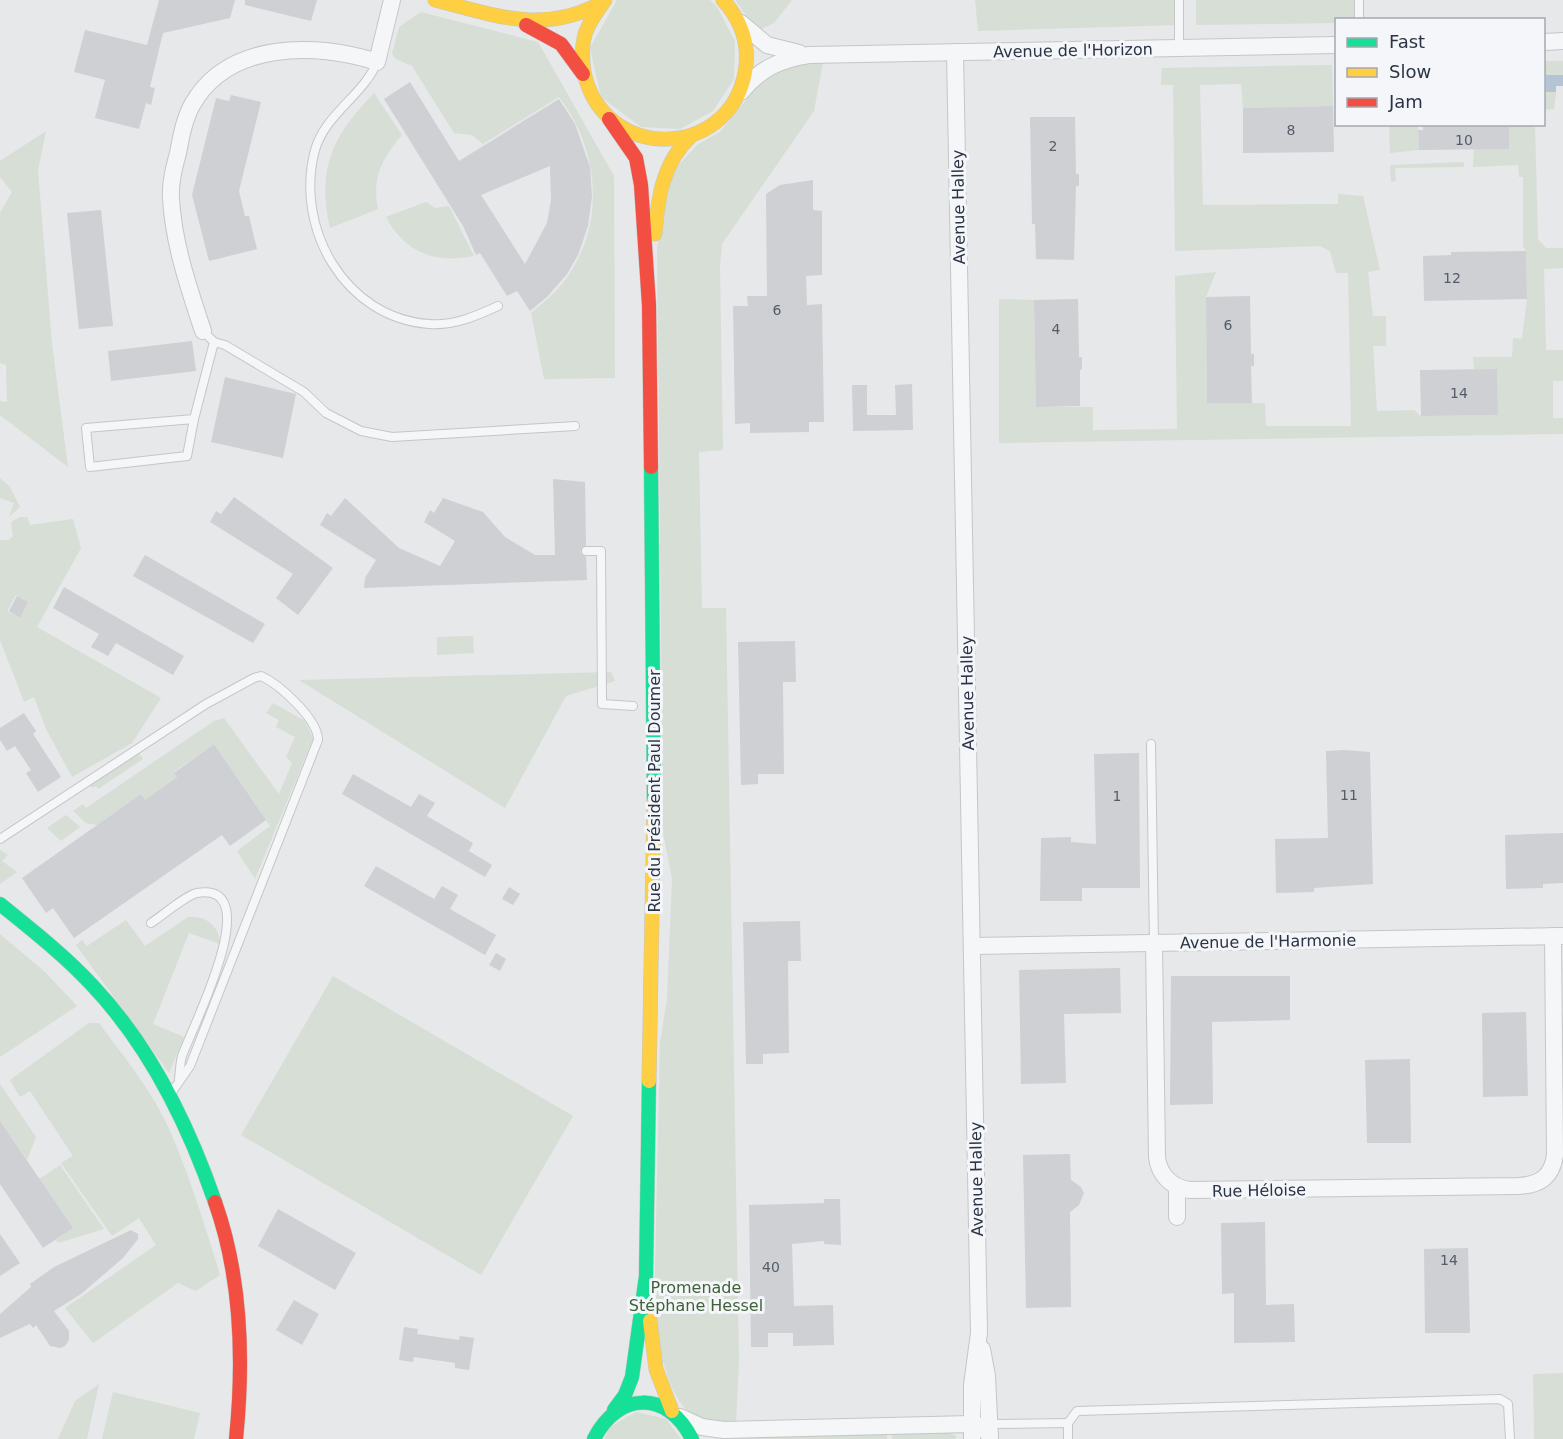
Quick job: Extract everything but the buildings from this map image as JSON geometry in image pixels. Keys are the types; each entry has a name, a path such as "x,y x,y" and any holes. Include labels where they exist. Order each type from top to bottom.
{"main road":[{"path":"435,0 504,17 562,21 582,15 604,1"},
{"path":"583,75 582,48 586,31 604,1"},
{"path":"609,119 631,133 648,139 666,140 692,135 716,121 735,100 743,82 746,64 746,45 737,18 724,1"},
{"path":"504,17 554,39 567,51 583,75"},
{"name":"Rue du Président Paul Doumer","path":"583,75 592,99 630,146 639,170 649,305 656,765 646,1276 654,1359 662,1389 692,1439"},
{"name":"Rue du Président Paul Doumer","path":"649,305 660,191 673,156 692,135"},
{"path":"0,904 96,989 132,1033 169,1094 203,1163 229,1250 241,1320 242,1378 236,1439"},
{"path":"0,920 72,984 134,1058 157,1074"},
{"name":"Rue du Président Paul Doumer","path":"594,1438 604,1419 625,1395 632,1377 646,1276"},
{"path":"614,1410 626,1404 647,1401 676,1414"}],"street":[{"path":"208,336 176,231 171,198 171,183 181,137 193,104 205,88 218,78 236,66 269,53 286,50 337,52 377,62 392,0"},
{"name":"Avenue de l'Horizon","path":"737,18 767,45 809,55"},
{"path":"1545,42 1563,41"},
{"name":"Avenue de l'Horizon","path":"735,100 748,83 770,66 788,58 809,55 1335,45"},
{"name":"Avenue Halley","path":"955,52 979,1333 972,1385 972,1432"},
{"name":"Avenue de l'Harmonie","path":"972,946 1558,936"},
{"name":"Rue Héloise","path":"1177,1188 1190,1190 1537,1184 1544,1179 1553,1165 1555,1155 1558,936"},
{"path":"1154,943 1157,1157 1160,1170 1177,1188 1177,1217"},
{"name":"Avenue Halley","path":"979,1333 987,1376 990,1433"},
{"path":"676,1414 708,1428 724,1430 972,1432 981,1426 990,1433"}],"lane":[{"path":"1179,0 1179,48"},
{"path":"1359,0 1359,18"},
{"path":"377,62 371,78 331,121 315,148 310,178 312,219 321,244 348,286 369,303 397,318 430,324 464,321 498,306"},
{"path":"194,419 86,428 90,466 187,456 194,419 208,336 304,392 326,413 361,431 392,437 575,426"},
{"path":"586,551 601,551 602,704 633,706"},
{"path":"0,839 206,704 254,678 261,676 272,682 313,721 318,740 190,1066 169,1094"},
{"path":"1151,744 1154,943"},
{"path":"151,923 195,893 207,893 219,897 227,907 229,921 226,944 182,1058 179,1083"},
{"path":"1068,1439 1068,1423 1077,1411 1500,1399 1508,1404 1510,1439"},
{"path":"990,1433 1068,1423"}],"green space":[{"path":"617,0 710,0 717,7 735,41 734,79 713,111 680,129 641,127 601,97 590,48"},
{"path":"735,0 792,0 774,23 757,31"},
{"path":"975,0 1179,0 1179,25 978,31"},
{"path":"1196,0 1359,0 1359,18 1335,18 1335,23 1196,25"},
{"path":"421,12 538,42 614,176 615,378 544,379 531,313 555,292 572,270 584,246 591,221 593,195 591,169 574,119 559,97 483,144 472,135 454,133 412,66 396,59 392,54 399,27"},
{"path":"1545,61 1563,61 1563,75 1546,75 1546,92 1556,92 1554,109 1545,110"},
{"name":"Promenade Stéphane Hessel","path":"823,62 814,111 722,244 720,267 723,450 699,452 702,608 726,608 739,1359 736,1424 719,1423 701,1420 691,1414 676,1395 665,1368 654,1314 660,1043 667,999 672,879 663,832 657,248 673,171 697,145 720,132 759,84 773,72 789,65"},
{"path":"1332,65 1333,106 1243,108 1241,84 1200,85 1203,205 1338,204 1338,194 1363,196 1380,270 1368,272 1373,316 1386,316 1386,346 1373,346 1377,411 1414,410 1421,416 1498,415 1497,369 1474,369 1473,357 1512,357 1513,338 1522,339 1527,299 1526,251 1523,246 1523,177 1519,177 1518,165 1473,167 1474,149 1509,149 1509,126 1535,126 1538,239 1546,248 1563,248 1563,268 1544,269 1546,350 1563,350 1563,381 1553,381 1553,418 1563,418 1563,434 999,443 999,299 1034,300 1036,407 1093,407 1093,430 1177,429 1175,276 1216,272 1206,297 1207,403 1265,403 1266,426 1351,426 1348,273 1336,273 1330,251 1320,246 1175,251 1173,85 1161,85 1162,68"},
{"path":"374,93 402,135 384,161 377,178 378,209 330,228 325,187 331,154 348,124"},
{"path":"1389,126 1418,126 1419,150 1390,153"},
{"path":"46,131 38,170 52,344 68,467 0,415 0,401 7,402 6,365 0,363 0,213 12,192 0,177 0,161"},
{"path":"1464,162 1464,167 1395,168 1396,181 1391,182 1390,165"},
{"path":"426,202 435,208 449,206 474,256 447,258 423,253 402,239 386,217"},
{"path":"0,478 10,487 20,507 9,517 14,503 0,498"},
{"path":"20,517 27,517 30,525 73,519 81,548 37,627 161,698 132,743 72,777 46,729 34,697 24,702 0,640 0,540 9,540 13,536 11,522","holes":["16,595 28,602 20,618 7,611"]},
{"path":"473,636 474,653 437,655 437,637"},
{"path":"611,672 615,681 566,696 505,808 299,680"},
{"path":"273,703 305,721 313,739 255,879 237,851 270,826 214,744 174,772 177,777 145,800 141,794 97,825 86,823 73,811 83,804 86,808 214,721 224,718 279,794 292,763 286,757 295,737 276,727 279,720 266,713"},
{"path":"139,753 143,759 98,789 96,786 92,788 90,785"},
{"path":"66,815 80,827 61,841 47,828"},
{"path":"0,850 8,855 2,861 17,872 0,884"},
{"path":"188,917 201,918 211,923 218,932 220,944 189,933 153,1024 184,1037 169,1073 76,945 82,940 87,946 126,920 145,946"},
{"path":"0,934 45,972 77,1006 0,1057"},
{"path":"333,976 573,1116 481,1275 241,1135"},
{"path":"89,1023 99,1023 138,1075 163,1117 191,1184 220,1275 196,1291 178,1283 93,1343 65,1308 156,1245 139,1218 112,1236 61,1163 73,1156 30,1091 20,1097 10,1080"},
{"path":"0,1084 36,1137 27,1160 0,1121"},
{"path":"60,1165 104,1229 58,1243 56,1240 73,1228 39,1179"},
{"path":"1563,1373 1563,1439 1534,1439 1533,1374"},
{"path":"99,1384 87,1439 58,1439 75,1401"},
{"path":"113,1392 200,1413 194,1439 102,1439"},
{"path":"636,1412 666,1419 681,1439 604,1439 610,1427"},
{"path":"944,1431 956,1436 956,1439 892,1439 892,1432"},
{"path":"887,1432 887,1439 729,1439 729,1434"}],"water":[{"path":"1546,75 1563,75 1563,86 1556,86 1556,92 1546,92"}],"traffic: fast":[{"path":"651,467 654,801"},
{"path":"0,904 48,943 81,974 132,1034 180,1115 215,1202"},
{"path":"614,1410 625,1395 632,1377 646,1276 649,1081"},
{"path":"594,1439 604,1423 616,1412 629,1405 643,1403 657,1405 670,1412 682,1423 692,1439"}],"traffic: slow":[{"path":"435,0 498,16 539,20 580,13 601,3"},
{"path":"605,0 590,24 583,43 584,72 596,101 615,122 639,135 666,139 692,135 716,122 734,101 745,72 746,52 743,33 735,16 723,0"},
{"path":"655,234 660,193 668,168 682,145 692,135"},
{"path":"649,1081 654,801"},
{"path":"650,1321 656,1369 672,1411"}],"traffic: jam":[{"path":"526,25 561,44 583,74"},
{"path":"609,119 636,158 641,185 649,305 651,467"},
{"path":"215,1202 231,1260 239,1319 240,1379 236,1439"}]}
